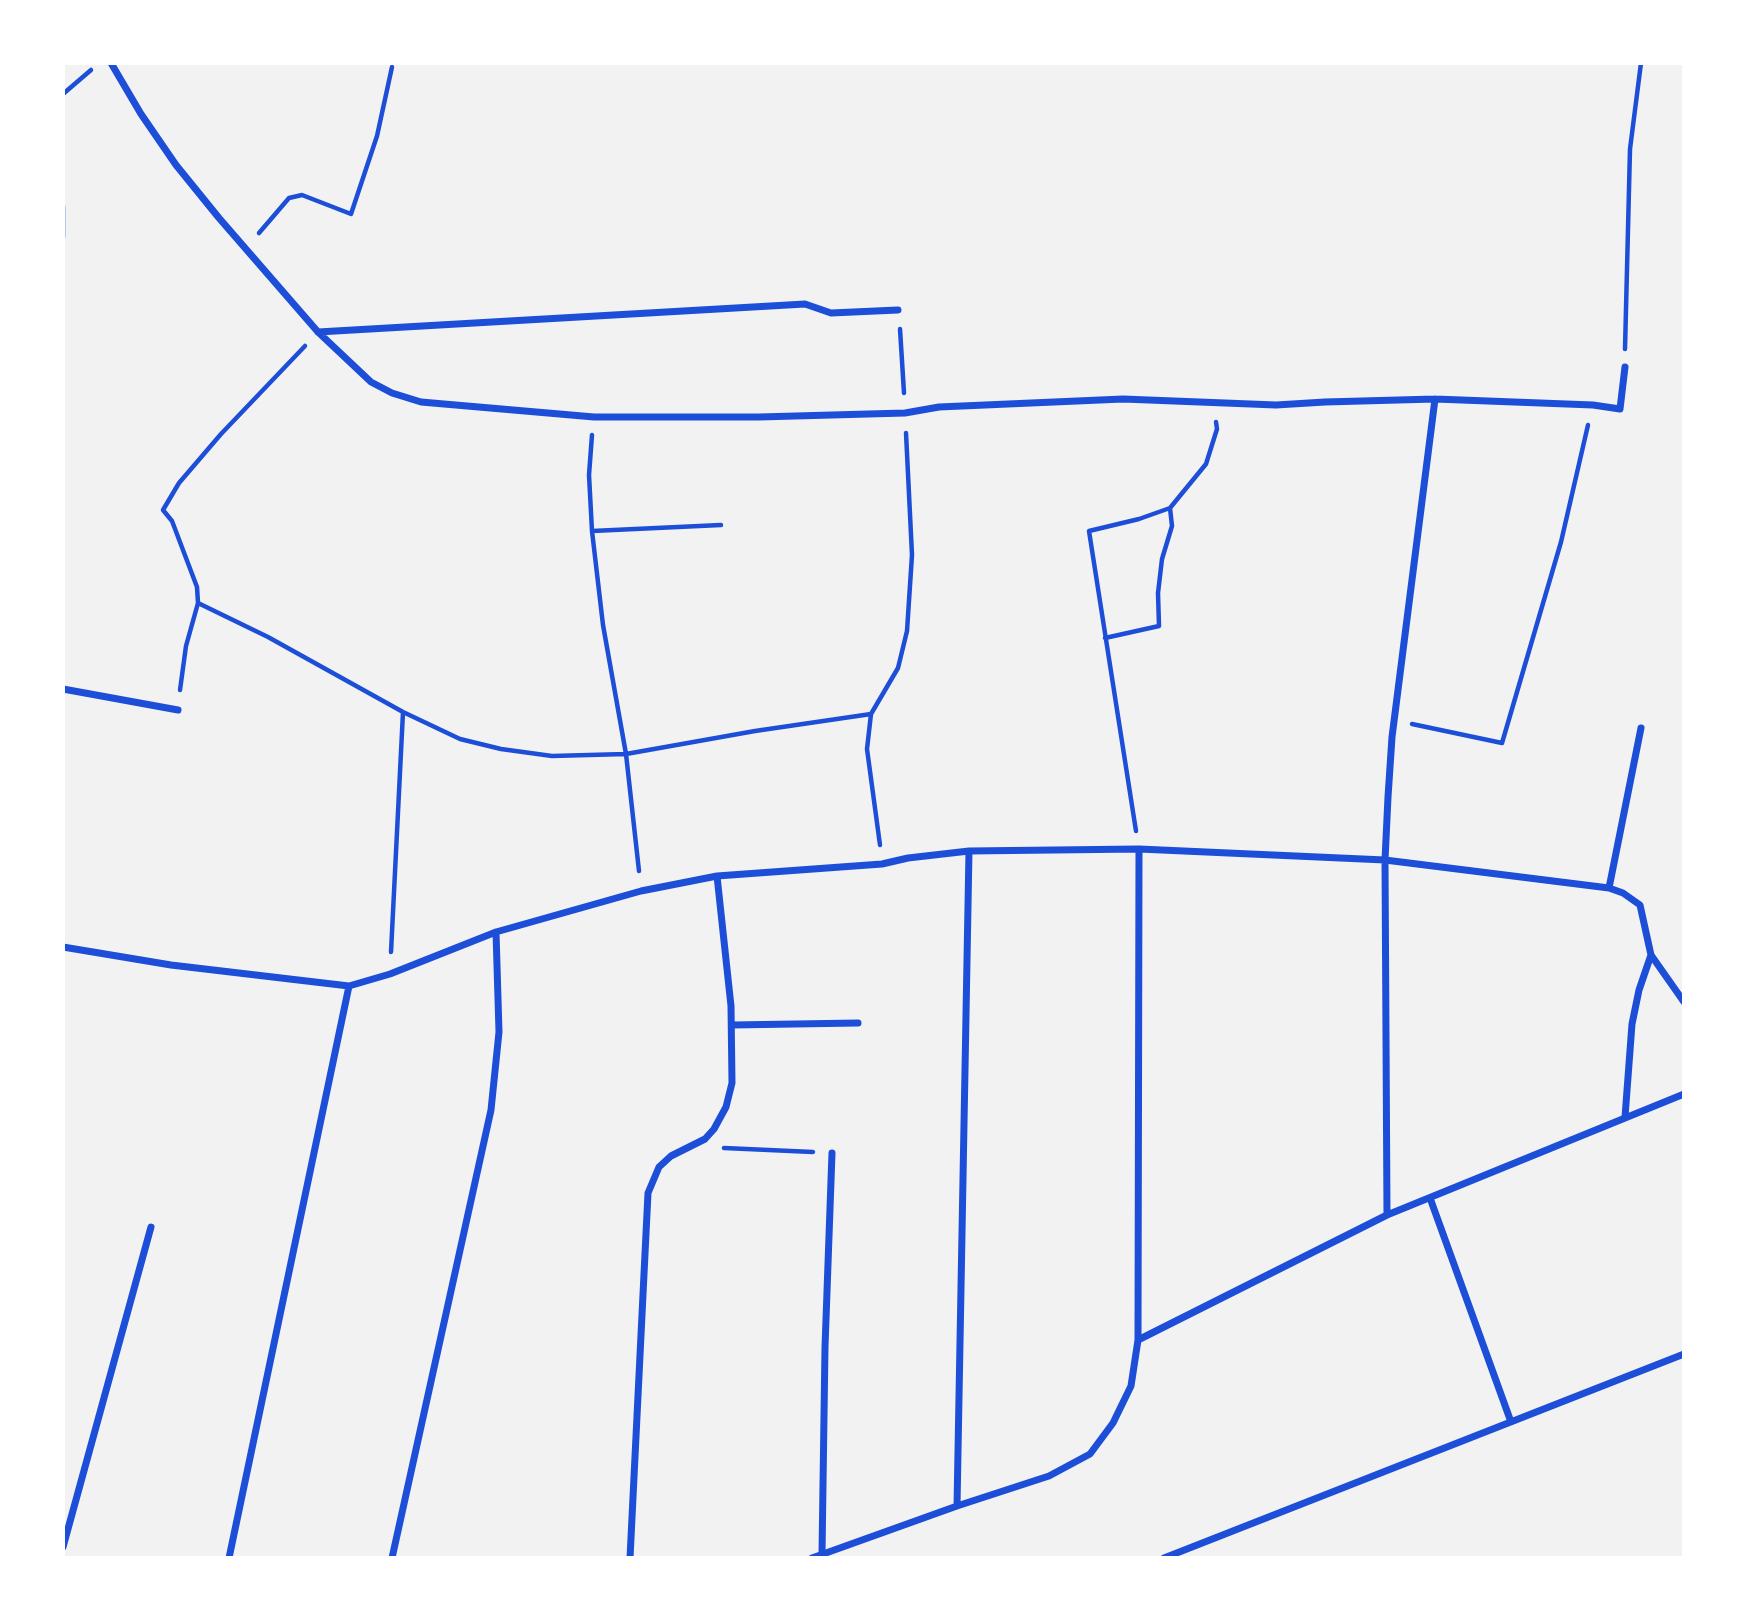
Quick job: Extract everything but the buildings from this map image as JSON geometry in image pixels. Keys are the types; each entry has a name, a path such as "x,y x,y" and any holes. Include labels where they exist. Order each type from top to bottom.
{"street":[{"path":"111,63 141,114 176,164 317,332 371,382 421,402 594,417 759,417 905,413 939,407 1123,399 1276,405 1435,400 1593,405 1620,410 1625,367"},
{"path":"317,332 805,303 831,313 898,310"},
{"path":"1387,1215 1385,860 1394,721 1435,400"},
{"path":"63,689 177,710"},
{"path":"1609,888 1641,728"},
{"path":"812,1558 1049,1476 1090,1454 1113,1423 1131,1386 1138,1340 1139,849"},
{"path":"63,947 172,965 348,986 390,974 496,932 641,891 717,876 882,864 969,851 1139,849 1385,860 1609,888 1623,893 1640,905 1651,955 1684,1002"},
{"path":"957,1506 969,851"},
{"path":"630,1558 648,1193 659,1167 671,1156 705,1139 714,1129 726,1107 732,1083 732,1025 717,876"},
{"path":"392,1558 491,1110 499,1032 496,932"},
{"path":"1625,1117 1632,1024 1639,990 1651,955"},
{"path":"229,1558 348,986"},
{"path":"732,1025 858,1023"},
{"path":"1138,1340 1387,1215 1684,1094"},
{"path":"822,1554 825,1347 832,1153"},
{"path":"1430,1198 1511,1422"},
{"path":"63,1547 151,1227"},
{"path":"1164,1558 1684,1353"}],"path":[{"path":"63,94 100,63"},
{"path":"1625,367 1630,149 1641,63"},
{"path":"245,249 289,198 302,195 351,214 377,136 392,67"},
{"path":"63,206 63,237"},
{"path":"882,864 867,749 871,714 898,668 907,631 912,555 898,310"},
{"path":"177,710 186,646 198,603 197,587 172,521 163,510 179,483 221,434 317,332"},
{"path":"1139,849 1089,531 1139,519 1170,508 1206,464 1217,429 1215,403"},
{"path":"1394,721 1502,743 1561,542 1593,405"},
{"path":"594,417 589,475 592,531 603,625 626,754 641,891"},
{"path":"1105,638 1158,626 1162,559 1172,526 1170,508"},
{"path":"592,531 722,525"},
{"path":"198,603 268,636 403,712 460,739 502,749 552,756 626,754 871,714"},
{"path":"390,974 403,712"},
{"path":"705,1139 728,1150 832,1153"}]}
